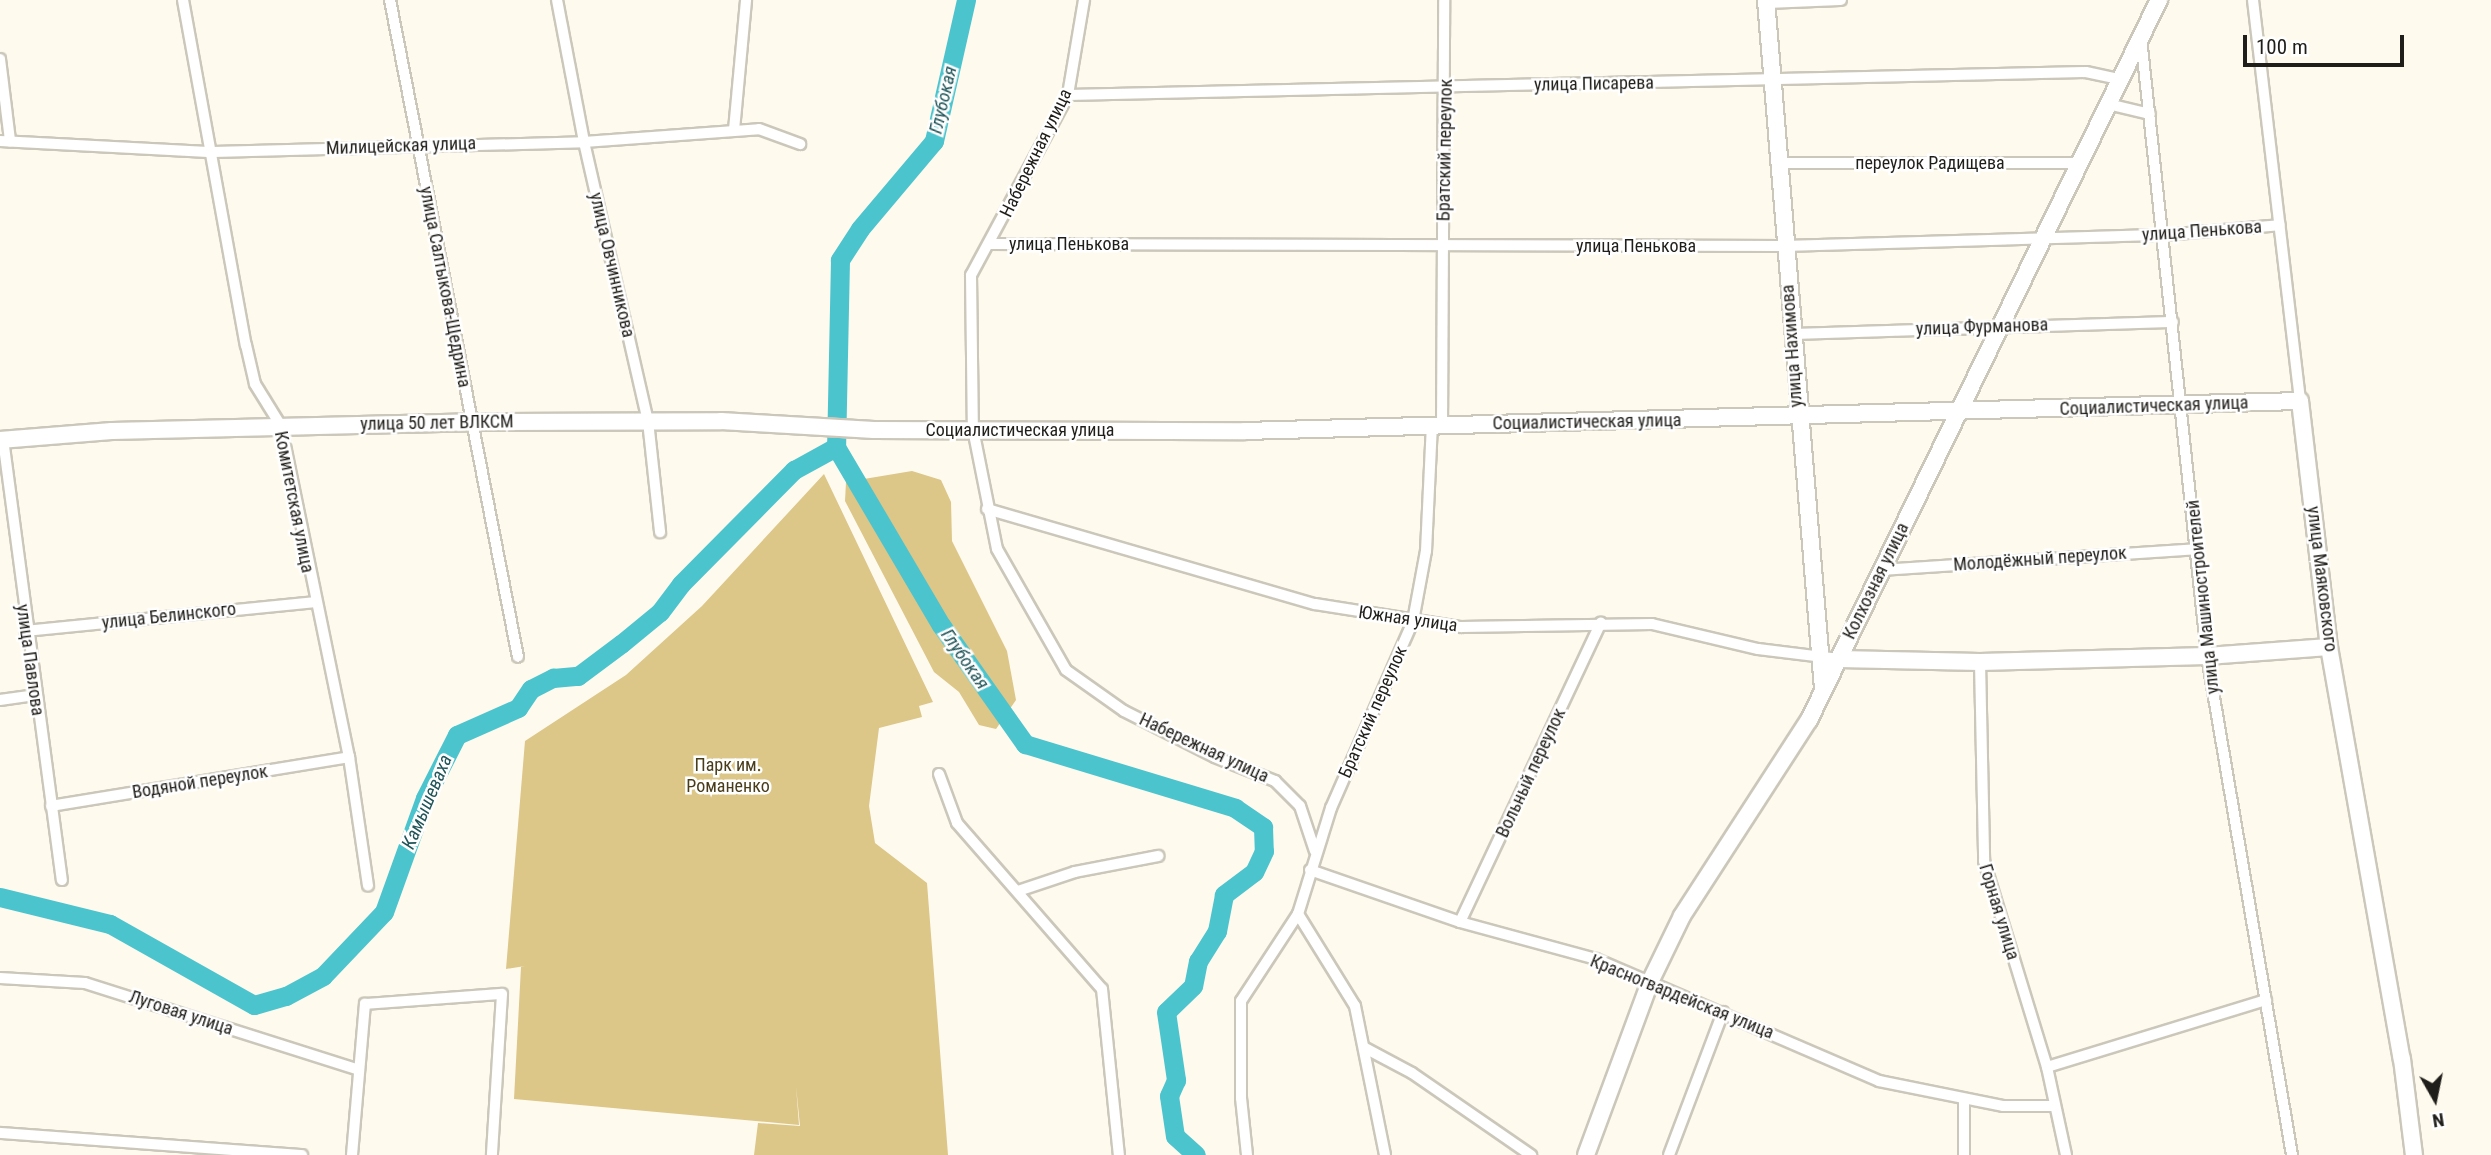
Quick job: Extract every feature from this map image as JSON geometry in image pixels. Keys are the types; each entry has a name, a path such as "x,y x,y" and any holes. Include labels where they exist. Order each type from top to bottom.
{"main road":[{"name":"Колхозная улица","path":"1586,1155 1650,982 1695,893 1823,692 2159,0"},
{"name":"улица Нахимова","path":"1766,2 1797,417 1823,692"},
{"name":"Социалистическая улица","path":"874,430 1245,431 2300,401"},
{"name":"улица Маяковского","path":"2300,401 2329,647 2402,1059 2414,1155"},
{"name":"улица 50 лет ВЛКСМ","path":"2,439 281,426 472,422 648,421 874,430"},
{"path":"1839,659 1980,662 2207,656 2329,647"}],"street":[{"name":"Комитетская улица","path":"183,0 252,371 281,426 314,602 349,757 368,886"},
{"name":"улица Салтыкова-Щедрина","path":"390,0 518,657"},
{"name":"улица Овчинникова","path":"557,0 584,142 648,421 660,532"},
{"path":"734,131 746,0"},
{"name":"Набережная улица","path":"1084,0 1068,95 991,244 971,275 973,429 987,509 1004,566 1057,660 1124,710 1215,757 1276,781 1300,806 1315,851"},
{"name":"Братский переулок","path":"1310,870 1315,851 1413,621 1426,551 1437,426 1444,245 1447,86 1444,0"},
{"path":"1766,2 1841,0"},
{"name":"улица Маяковского","path":"2253,0 2300,401"},
{"name":"улица Машиностроителей","path":"2141,35 2183,405 2207,656 2292,1155"},
{"path":"0,59 5,141"},
{"name":"улица Писарева","path":"1068,95 2086,72 2119,79"},
{"path":"2108,104 2150,114"},
{"name":"Милицейская улица","path":"5,141 213,152 584,142 759,129 800,144"},
{"name":"переулок Радищева","path":"1778,163 2082,163"},
{"name":"улица Пенькова","path":"991,244 1784,246 2164,235 2280,225"},
{"name":"улица Фурманова","path":"1791,334 2173,322"},
{"name":"улица Павлова","path":"2,439 25,631 62,880"},
{"name":"Южная улица","path":"987,509 1315,604 1461,627 1652,624 1819,659 1839,659"},
{"name":"Молодёжный переулок","path":"1882,570 2198,549"},
{"name":"улица Белинского","path":"25,631 314,602"},
{"name":"Вольный переулок","path":"1461,922 1601,623"},
{"name":"Горная улица","path":"1980,662 1982,851 2047,1067 2066,1155"},
{"path":"0,699 34,695"},
{"name":"Водяной переулок","path":"51,806 349,757"},
{"path":"939,775 957,823 1102,989 1119,1155"},
{"path":"1018,891 1075,872 1158,856"},
{"path":"1247,1155 1241,1098 1241,1001 1298,914 1310,870"},
{"name":"Красногвардейская улица","path":"1310,870 1461,922 1596,959 1879,1081 1964,1100 2055,1106"},
{"path":"1298,914 1345,986 1365,1048 1385,1155"},
{"name":"Луговая улица","path":"0,978 86,983 359,1070"},
{"path":"352,1155 365,1004 502,994 492,1155"},
{"path":"2047,1067 2266,1000"},
{"path":"1670,1155 1723,1012"},
{"path":"1365,1048 1412,1073 1531,1155"},
{"path":"1964,1100 1964,1155"},
{"path":"0,1133 302,1155"}],"green space":[{"path":"912,471 941,480 951,502 952,541 1007,651 1016,700 996,729 979,725 959,692 934,672 845,501 846,482"},
{"name":"Парк им. Романенко","path":"824,474 933,702 919,706 922,717 879,728 869,806 875,843 927,883 948,1155 754,1155 758,1123 800,1126 796,1086 799,1125 514,1099 521,967 525,966 506,969 525,741 626,675 702,606"}],"waterway":[{"name":"Глубокая","path":"966,0 934,141 860,229 840,260 836,447 941,625 1025,744 1235,808 1263,827 1264,851 1254,872 1224,895 1217,931 1198,961 1193,986 1166,1012 1176,1080 1169,1096 1175,1136 1196,1155"},
{"name":"Камышеваха","path":"0,897 110,924 254,1005 286,996 323,976 384,912 425,798 457,735 518,708 531,689 553,678 578,676 621,644 660,612 681,584 794,470 836,447"}]}
